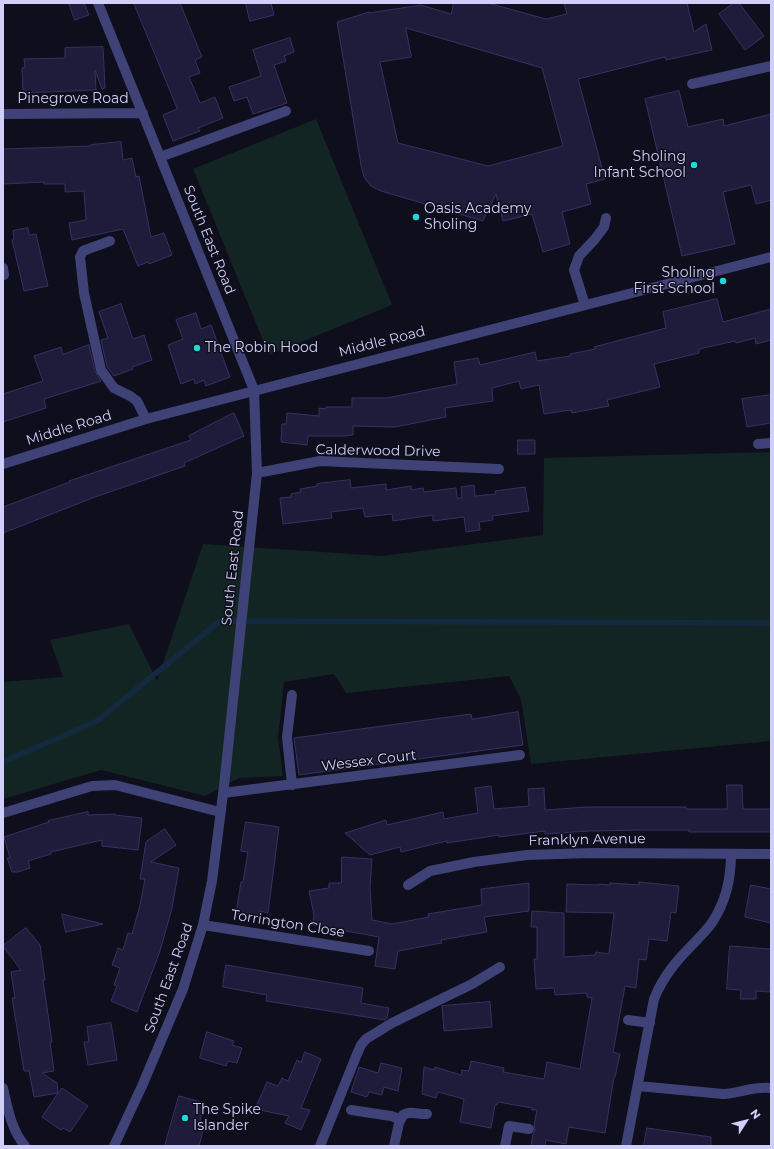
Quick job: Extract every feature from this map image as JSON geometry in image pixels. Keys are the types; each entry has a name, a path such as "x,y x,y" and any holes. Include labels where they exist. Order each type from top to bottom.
{"street":[{"name":"South East Road","path":"98,3 254,390 257,473 223,793 212,881 204,926 183,989 142,1086 114,1146"},
{"path":"692,84 771,66"},
{"path":"160,156 286,111"},
{"name":"Pinegrove Road","path":"3,114 142,113"},
{"path":"585,305 574,270 579,256 604,227 606,218"},
{"path":"110,241 83,251 80,257 84,293 101,370 114,388 137,401 146,419"},
{"name":"Middle Road","path":"3,464 18,458 146,419 771,257"},
{"path":"758,444 771,443"},
{"name":"Calderwood Drive","path":"257,473 320,461 499,468"},
{"path":"292,695 287,737 292,785"},
{"name":"Wessex Court","path":"223,793 520,756"},
{"path":"3,813 92,786 115,786 220,812"},
{"name":"Franklyn Avenue","path":"408,885 430,871 474,862 527,855 586,853 771,854"},
{"path":"626,1146 654,998 663,979 712,922 719,911 724,901 731,873 731,854"},
{"name":"Torrington Close","path":"204,926 369,951"},
{"path":"320,1146 357,1054 361,1045 366,1039 392,1023 472,984 500,967"},
{"path":"628,1020 650,1022"},
{"path":"638,1086 723,1094 755,1087 771,1088"},
{"path":"3,1088 11,1120 17,1135 25,1146"},
{"path":"351,1110 391,1116 400,1119"},
{"path":"394,1146 400,1119 403,1115 406,1113 427,1114"},
{"path":"505,1146 509,1126 529,1129"}],"green space":[{"path":"316,119 392,305 269,355 193,169"},
{"path":"771,452 771,741 531,764 521,699 509,676 346,693 334,674 284,682 278,738 283,776 239,778 205,796 101,770 3,799 3,682 63,677 50,640 129,624 157,681 203,544 382,556 543,535 544,458"}],"building":[{"path":"69,3 84,3 89,15 75,20"},
{"path":"134,3 180,3 202,57 195,60 200,73 189,77 200,103 215,97 223,118 198,128 200,131 173,141 163,115 177,109"},
{"path":"246,3 271,3 274,15 250,21"},
{"path":"454,3 488,3 546,19 567,14 564,3 687,3 694,32 706,24 712,50 666,60 665,57 578,79 605,179 586,184 591,204 562,212 570,244 543,252 532,214 503,221 496,194 483,221 381,191 371,186 364,177 337,22 369,12 421,5 451,14","holes":["406,28 542,68 563,146 488,166 398,143 380,62 411,57"]},
{"path":"734,3 739,3 764,36 745,50 719,14"},
{"path":"290,38 294,52 284,56 286,61 274,65 287,103 253,114 247,97 234,101 229,87 261,76 253,50"},
{"path":"103,47 105,88 102,89 95,70 96,90 23,93 22,68 25,67 24,59 65,58 65,48"},
{"path":"679,91 688,127 723,119 724,126 771,114 771,200 756,204 751,185 723,192 735,244 682,256 645,99"},
{"path":"121,142 123,160 132,158 136,177 139,176 151,237 164,233 172,255 149,264 148,262 138,266 123,229 72,240 69,223 86,220 84,191 65,192 65,184 44,184 44,182 3,184 3,149 91,146"},
{"path":"28,228 29,235 36,234 48,286 24,291 12,240 14,239 13,231"},
{"path":"717,299 723,322 771,309 771,340 756,344 755,338 736,343 735,341 699,349 699,353 654,364 660,387 607,400 609,406 572,413 571,410 544,414 539,385 521,389 519,381 492,388 493,401 445,408 446,417 395,427 353,426 353,435 308,436 307,445 281,442 282,424 286,424 287,413 319,416 319,408 326,409 326,407 352,407 352,398 387,398 457,384 454,362 478,358 480,365 535,352 537,361 570,356 570,354 595,349 594,347 666,328 663,312"},
{"path":"121,304 133,339 144,335 152,360 132,367 133,369 114,376 107,367 101,340 108,338 99,312"},
{"name":"The Robin Hood","path":"196,313 201,329 211,325 230,377 206,386 204,380 195,384 194,379 181,384 168,345 183,339 176,320"},
{"path":"89,345 95,371 101,381 44,399 46,408 3,422 3,394 43,381 34,356 61,347 63,354"},
{"path":"771,395 771,423 747,427 742,399"},
{"path":"234,413 244,436 184,463 185,466 95,497 3,533 3,507 70,482 69,481 191,440 189,436"},
{"path":"518,440 535,440 535,454 518,454"},
{"path":"350,480 351,488 386,484 386,490 411,486 411,490 423,488 424,492 456,488 457,498 462,498 461,487 474,485 475,496 496,494 495,491 525,487 529,511 492,516 493,520 479,522 480,530 466,532 464,517 433,521 433,515 393,521 392,514 365,517 363,508 331,512 332,518 283,524 280,498 291,497 291,494 301,492 300,489 317,486 317,484"},
{"path":"518,712 523,745 299,775 294,738 471,714 472,719"},
{"path":"727,785 742,785 743,809 771,809 771,832 689,832 689,830 644,830 589,831 545,834 545,831 499,837 499,835 447,843 447,841 401,852 400,847 370,855 345,833 386,820 387,825 443,812 444,819 478,813 475,788 491,786 494,809 529,806 528,789 544,788 545,810 587,807 686,807 686,809 727,809"},
{"path":"88,812 88,815 115,814 142,818 138,850 102,846 102,840 51,852 51,854 28,861 30,868 18,872 12,872 7,858 10,858 4,837 49,822 48,821"},
{"path":"246,822 279,827 268,913 260,911 259,917 236,913 248,852 241,851"},
{"path":"165,829 176,845 151,862 179,868 172,908 160,951 137,1012 111,1001 117,986 114,985 120,968 112,965 118,948 123,950 128,933 132,934 145,879 140,879 146,842"},
{"path":"342,857 372,859 370,887 372,920 392,924 429,917 428,914 482,905 481,889 529,883 529,911 484,917 487,932 441,940 442,943 398,951 395,969 375,966 379,937 313,925 314,915 309,891 329,888 329,883 341,883"},
{"path":"639,882 679,886 676,913 671,912 667,941 649,939 646,960 639,959 636,988 625,986 613,1052 620,1054 614,1077 605,1133 569,1127 566,1144 546,1140 545,1146 531,1146 535,1130 534,1125 537,1110 498,1102 497,1105 495,1105 491,1128 460,1122 464,1099 438,1092 436,1098 422,1094 424,1067 434,1070 435,1067 461,1075 462,1070 469,1071 471,1061 504,1068 503,1072 544,1079 547,1062 580,1069 592,998 587,997 587,993 555,995 554,988 536,989 534,959 537,959 537,927 531,927 532,911 564,913 564,957 595,955 596,952 609,954 614,913 566,912 567,884 610,885 610,883 639,885"},
{"path":"751,885 771,889 771,923 745,917"},
{"path":"62,914 103,924 66,932"},
{"path":"26,928 40,945 45,980 43,980 52,1042 50,1042 54,1071 42,1073 57,1083 58,1093 34,1097 29,1071 24,1071 12,998 15,998 11,972 21,970 3,946"},
{"path":"730,946 771,949 770,992 756,991 756,999 740,999 741,990 727,989"},
{"path":"226,965 363,988 361,1003 389,1008 387,1018 385,1020 266,1001 267,995 223,987"},
{"path":"490,1002 492,1027 444,1031 442,1006"},
{"path":"111,1023 117,1060 88,1065 84,1042 89,1042 87,1027"},
{"path":"207,1032 234,1041 232,1045 242,1048 237,1063 228,1061 226,1066 200,1058"},
{"path":"305,1052 321,1059 301,1108 310,1110 301,1130 285,1123 289,1116 255,1109 267,1082 278,1086 282,1078 288,1081 297,1060 301,1062"},
{"path":"381,1063 402,1068 398,1091 384,1087 382,1095 369,1092 367,1097 351,1092 359,1067 378,1073"},
{"path":"62,1088 88,1106 70,1132 63,1128 61,1130 42,1117"},
{"name":"The Spike Islander","path":"179,1096 205,1103 200,1121 205,1123 199,1146 165,1146"},
{"path":"647,1128 711,1137 711,1146 644,1146"}],"waterway":[{"path":"3,762 97,721 220,621 771,623"}],"place":[{"name":"Sholing Infant School","path":"694,165"},
{"name":"Oasis Academy Sholing","path":"416,217"},
{"name":"Sholing First School","path":"723,281"},
{"name":"The Robin Hood","path":"197,348"},
{"name":"The Spike Islander","path":"185,1118"}]}
